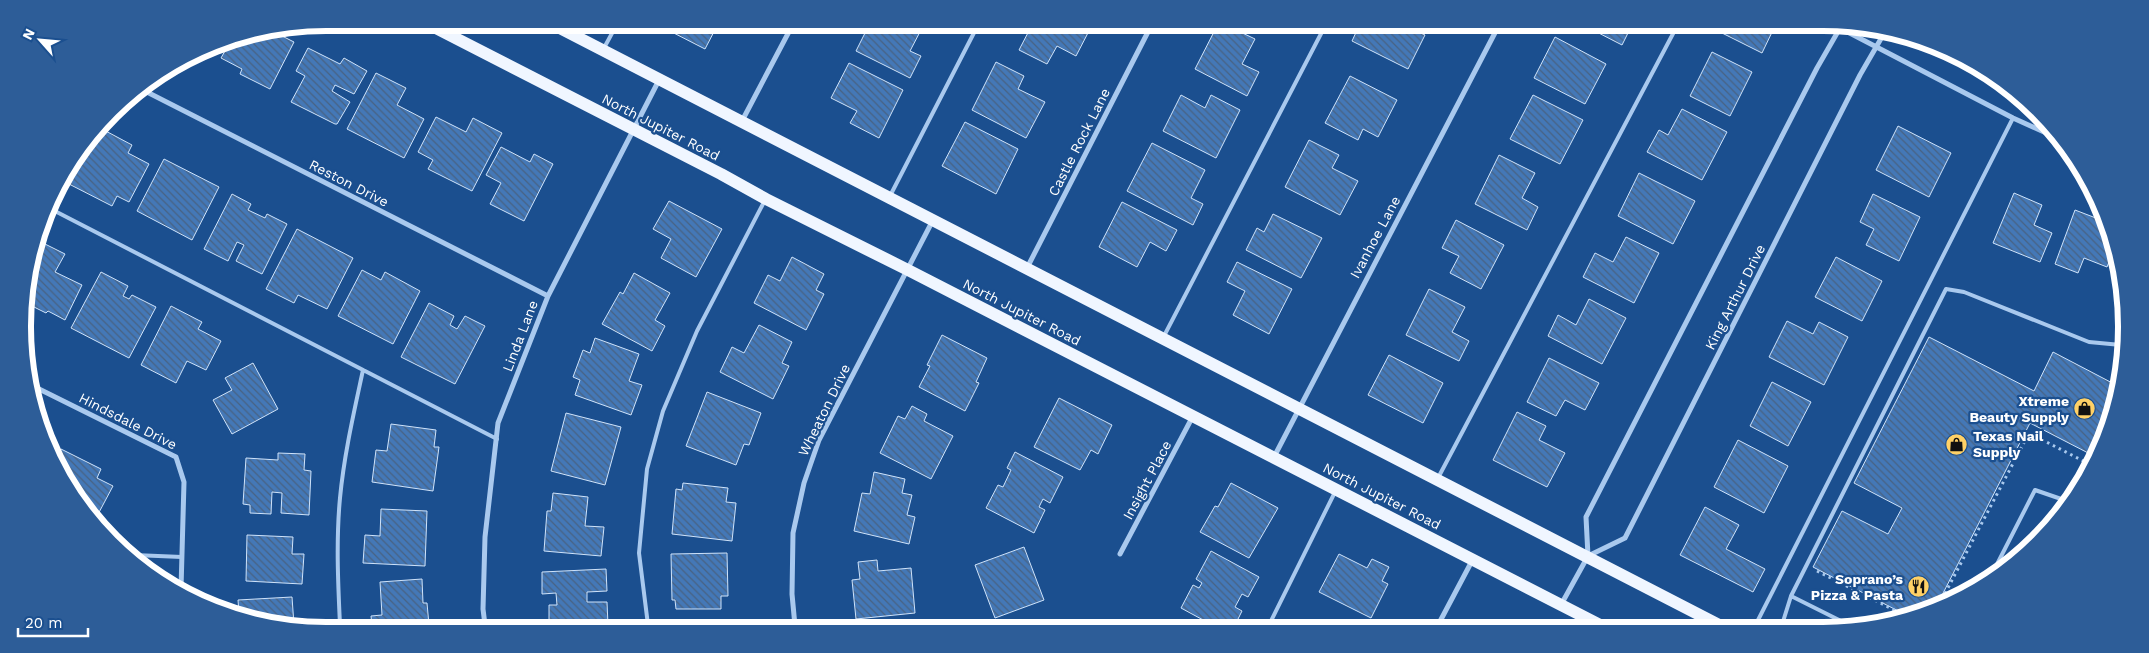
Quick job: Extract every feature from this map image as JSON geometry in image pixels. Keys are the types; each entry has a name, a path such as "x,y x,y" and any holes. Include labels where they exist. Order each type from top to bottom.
{"main road":[{"name":"North Jupiter Road","path":"442,31 1594,622"},
{"path":"566,31 1714,622"}],"street":[{"path":"741,122 789,31"},
{"name":"Castle Rock Lane","path":"1027,268 1148,31"},
{"name":"Ivanhoe Lane","path":"1273,458 1496,31"},
{"path":"1560,606 1588,556 1586,517 1817,68 1838,32"},
{"path":"1849,33 2013,118 2044,132"},
{"name":"King Arthur Drive","path":"1588,556 1624,538 1860,75 1882,37"},
{"name":"Linda Lane","path":"484,622 482,610 485,536 498,423 548,296 659,79"},
{"name":"Reston Drive","path":"147,92 548,296"},
{"name":"Wheaton Drive","path":"794,622 792,533 804,483 819,440 933,220"},
{"name":"Hindsdale Drive","path":"38,388 176,457 184,482 182,584"},
{"name":"Insight Place","path":"1120,554 1193,416"},
{"path":"1440,622 1473,559"}],"lane":[{"path":"603,50 613,31"},
{"path":"889,198 975,31"},
{"path":"1163,338 1322,31"},
{"path":"1437,480 1674,31"},
{"path":"1757,622 2013,118"},
{"path":"648,622 639,553 647,469 663,411 697,330 766,199"},
{"path":"55,211 496,439"},
{"path":"1784,622 1791,596 1946,289 1964,292 2089,342 2117,345"},
{"path":"340,622 338,582 340,498 352,420 363,370"},
{"path":"1270,622 1336,489"},
{"path":"1997,565 2035,490 2062,499"},
{"path":"140,555 182,557"},
{"path":"1791,596 1841,621"}],"path":[{"path":"1944,595 2028,432 2085,462"},
{"path":"1816,570 1898,612"}],"building":[{"path":"670,31 714,31 705,49"},
{"path":"866,31 920,31 910,51 921,56 910,78 856,51"},
{"path":"1029,31 1089,31 1076,56 1057,46 1047,64 1019,50"},
{"path":"1214,31 1238,31 1255,39 1242,64 1259,72 1247,96 1195,69"},
{"path":"1357,31 1416,31 1425,35 1408,69 1352,41"},
{"path":"1595,31 1629,31 1622,45"},
{"path":"1718,31 1773,31 1762,53"},
{"path":"283,35 294,42 270,89 240,74 242,69 221,58 226,49 250,41"},
{"path":"1555,37 1606,64 1585,104 1534,78"},
{"path":"308,48 340,64 344,58 367,71 354,94 335,85 332,91 350,102 337,124 291,102 305,76 296,71"},
{"path":"1712,52 1752,72 1730,116 1690,96"},
{"path":"996,62 1024,76 1018,89 1045,102 1026,138 972,110"},
{"path":"849,63 903,90 879,138 850,123 857,111 831,98"},
{"path":"376,73 406,88 397,105 424,119 404,158 347,129"},
{"path":"1350,76 1397,100 1378,137 1363,129 1358,140 1325,123"},
{"path":"1181,95 1205,108 1211,95 1240,110 1216,158 1163,131"},
{"path":"1533,95 1583,120 1560,164 1510,139"},
{"path":"1682,109 1727,132 1702,180 1647,152 1659,130 1668,135"},
{"path":"436,117 466,132 473,118 502,133 472,191 428,169 433,160 418,152"},
{"path":"965,122 1018,149 996,194 942,166"},
{"path":"1898,126 1951,153 1929,197 1876,170"},
{"path":"106,131 132,145 128,153 149,164 129,202 117,196 112,206 68,184 81,162"},
{"path":"1309,140 1339,155 1332,168 1358,181 1340,215 1285,187"},
{"path":"1152,143 1205,170 1191,198 1203,204 1193,225 1127,191"},
{"path":"501,147 530,162 534,154 553,164 524,221 490,204 501,183 486,175"},
{"path":"1499,155 1535,173 1522,198 1538,207 1527,230 1475,204"},
{"path":"164,159 219,187 192,240 137,211"},
{"path":"1639,173 1695,201 1673,244 1618,216"},
{"path":"2014,193 2042,205 2034,225 2052,233 2040,262 1993,243"},
{"path":"232,194 251,204 248,210 265,218 267,214 287,224 262,274 236,261 244,245 237,242 228,261 204,249"},
{"path":"1873,194 1920,217 1899,261 1866,245 1874,229 1860,222"},
{"path":"669,201 722,229 696,277 661,258 671,239 653,229"},
{"path":"1122,202 1177,230 1166,251 1150,242 1137,267 1099,247"},
{"path":"2075,210 2097,218 2108,250 2110,260 2107,267 2084,258 2078,273 2055,264"},
{"path":"1273,214 1322,238 1301,278 1246,250 1257,228 1264,232"},
{"path":"1456,220 1504,245 1481,289 1450,273 1459,256 1442,248"},
{"path":"297,229 353,258 327,309 298,295 294,303 266,289"},
{"path":"1626,237 1659,253 1634,303 1583,277 1595,253 1613,262"},
{"path":"43,243 65,254 55,272 82,285 65,320 48,311 46,313 32,306 37,269"},
{"path":"792,257 824,274 816,290 824,294 806,330 754,303 768,275 780,281"},
{"path":"1836,257 1882,281 1862,321 1815,297"},
{"path":"1237,262 1292,289 1269,334 1233,315 1245,291 1227,282"},
{"path":"362,270 381,280 385,272 420,291 393,344 338,316"},
{"path":"101,272 128,286 123,296 129,299 132,295 156,307 129,358 71,328"},
{"path":"634,273 670,293 655,320 665,326 652,351 602,324 620,292 623,294"},
{"path":"1429,289 1465,307 1452,332 1469,341 1459,361 1406,335"},
{"path":"1589,299 1626,318 1602,364 1548,336 1558,315 1576,325"},
{"path":"429,303 454,316 450,325 457,329 465,316 485,326 455,384 401,357"},
{"path":"171,306 202,322 198,329 221,341 206,370 187,361 176,383 141,365"},
{"path":"1787,321 1813,334 1819,322 1848,337 1824,385 1769,357"},
{"path":"759,325 792,342 782,363 789,366 773,399 720,372 732,347 744,353"},
{"path":"942,335 987,358 976,382 979,383 965,411 919,387 930,366 927,365"},
{"path":"1929,337 2034,391 2053,352 2112,383 2102,421 2089,453 2030,423 1942,596 1917,606 1900,612 1813,567 1842,511 1888,534 1902,508 1854,483"},
{"path":"595,338 639,354 629,381 642,385 631,415 575,395 580,380 573,377 583,350 590,353"},
{"path":"1389,355 1443,383 1423,423 1368,395"},
{"path":"1549,358 1599,383 1585,410 1565,400 1556,416 1527,402"},
{"path":"253,363 278,409 232,434 213,400 232,390 225,378"},
{"path":"1772,382 1811,402 1788,446 1750,426"},
{"path":"707,392 761,413 749,445 744,444 736,465 686,446"},
{"path":"1059,398 1112,425 1098,454 1091,450 1080,470 1034,447"},
{"path":"912,406 927,414 924,421 953,436 931,479 880,453 898,416 905,419"},
{"path":"1517,412 1546,426 1539,440 1565,453 1547,487 1493,460"},
{"path":"566,413 621,427 605,485 551,471"},
{"path":"391,424 436,430 434,447 439,447 433,491 372,482 376,450 387,451"},
{"path":"1738,440 1788,466 1764,513 1714,487"},
{"path":"61,449 101,469 97,478 113,486 98,513 81,491 60,452"},
{"path":"1015,452 1063,477 1050,503 1043,499 1039,507 1045,510 1034,533 986,508 998,485 1003,487 1011,470 1007,468"},
{"path":"278,453 305,454 304,470 311,471 309,515 281,513 282,493 272,492 271,514 250,513 250,505 243,504 246,458 278,460"},
{"path":"874,472 905,479 902,493 912,495 907,515 915,517 909,544 854,531 862,493 870,494"},
{"path":"683,483 728,488 726,502 736,503 732,541 672,534 676,489 682,490"},
{"path":"1231,483 1278,508 1249,558 1200,532 1215,506 1218,507"},
{"path":"553,493 588,497 585,526 604,527 601,556 544,551 547,511 551,511"},
{"path":"1705,507 1739,525 1726,549 1765,569 1753,592 1680,555"},
{"path":"381,509 427,511 425,566 363,563 365,535 380,536"},
{"path":"247,535 293,537 292,554 304,554 302,584 246,581"},
{"path":"1024,547 1044,600 995,618 975,565"},
{"path":"1211,551 1259,577 1248,597 1242,594 1235,607 1242,611 1236,622 1207,622 1181,608 1193,585 1199,588 1202,583 1196,579"},
{"path":"727,553 728,596 721,596 721,609 676,609 675,600 672,600 671,554"},
{"path":"1339,554 1367,568 1372,559 1389,567 1382,581 1388,584 1371,618 1319,592"},
{"path":"877,560 878,571 911,568 915,613 856,619 852,580 860,579 858,562"},
{"path":"606,569 607,591 587,592 587,602 607,602 608,622 549,622 549,605 557,605 556,593 542,594 542,572"},
{"path":"422,579 423,603 427,603 429,622 372,622 371,616 382,615 380,582"},
{"path":"292,597 294,620 239,608 238,600"}],"place":[{"name":"Xtreme Beauty Supply","path":"2085,409"},
{"name":"Texas Nail Supply","path":"1957,444"},
{"name":"Soprano’s Pizza & Pasta","path":"1919,587"}]}
